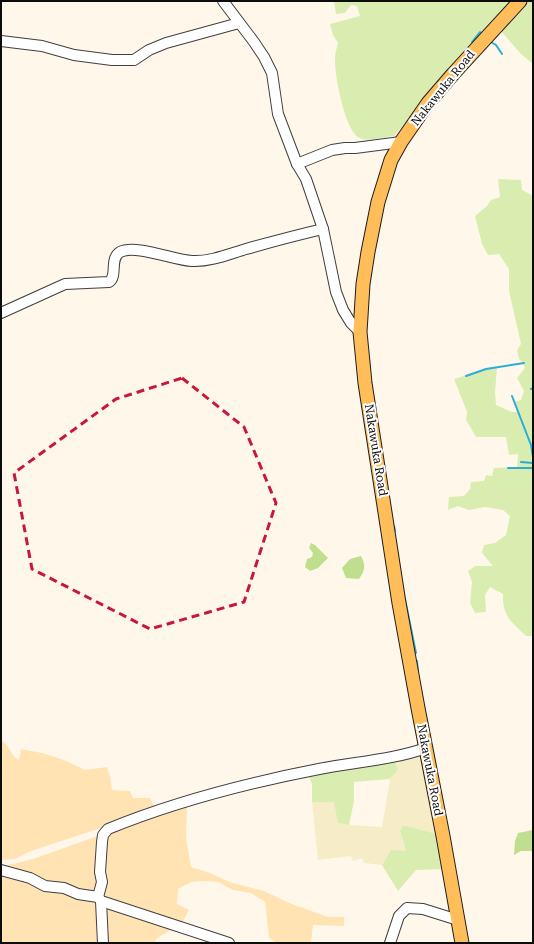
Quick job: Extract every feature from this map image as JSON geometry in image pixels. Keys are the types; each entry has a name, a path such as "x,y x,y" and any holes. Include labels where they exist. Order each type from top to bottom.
{"main road":[{"name":"Nakawuka Road","path":"462,943 397,592 365,383 360,332 363,284 368,252 378,202 391,160 401,142 428,103 520,1"}],"street":[{"path":"223,1 264,57 272,73 278,114 297,164 306,179 323,229 336,292 343,310 351,323 360,332"},
{"path":"1,41 42,46 74,55 112,60 134,60 149,50 239,22"},
{"path":"297,164 332,150 401,142"},
{"path":"1,313 66,284 109,282 113,278 115,258 122,251 138,250 178,259 198,261 219,257 294,235 323,229"},
{"path":"103,943 99,899 102,882 100,872 103,836 108,829 216,792 318,769 401,755 426,748"},
{"path":"1,870 30,878 45,886 64,888 78,894 99,899 229,943"},
{"path":"390,943 399,916 407,908 423,910 458,920"}],"highlighted area":[{"path":"182,378 244,427 276,503 244,602 150,629 32,569 14,473 116,399"}],"shaded area":[{"path":"424,752 441,835 403,825 400,831 406,852 391,850 382,865 364,863 362,858 353,861 351,856 318,860 312,802 335,801 338,823 382,827 390,779 398,770 394,759"}],"green space":[{"path":"334,1 513,1 394,136 368,140 360,138 355,134 345,114 335,66 335,54 338,43 333,35 330,24 360,16 357,6 351,5 345,13 336,14"},
{"path":"526,1 533,1 533,64 521,54 499,29"},
{"path":"498,179 521,180 522,190 533,196 533,636 526,636 508,618 504,607 503,594 490,587 485,595 486,612 475,613 470,603 472,582 468,571 475,566 493,566 482,553 484,545 495,543 506,535 510,516 503,510 485,507 469,510 458,506 448,510 449,497 464,496 470,489 471,482 484,481 486,475 492,476 494,468 517,467 518,454 509,455 506,437 476,437 466,420 467,412 454,379 480,371 497,368 495,392 496,405 512,412 517,412 514,402 521,400 524,391 517,378 525,368 519,359 517,350 521,344 509,291 509,269 499,254 488,255 482,244 475,216 487,206 491,200 500,197"},
{"path":"311,543 328,558 318,568 310,571 305,567 307,559 312,557 313,553 309,548"},
{"path":"361,556 364,562 364,571 359,579 346,578 342,568 350,559"},
{"path":"394,759 398,770 390,779 354,782 354,801 349,825 338,823 334,802 312,802 312,784 307,772"},
{"path":"403,825 441,835 446,869 416,870 398,891 382,865 391,850 406,851 400,831"},
{"path":"533,830 533,851 521,851 514,855 515,841 518,833"}],"sand":[{"path":"1,740 19,760 21,749 42,753 64,760 85,770 107,767 112,790 130,791 133,798 150,798 155,808 104,827 31,851 15,859 1,860"},
{"path":"187,804 186,838 191,867 210,873 229,882 264,891 289,903 328,917 344,917 344,926 313,925 310,943 277,943 269,938 265,902 251,893 233,890 218,882 205,881 191,882 178,889 177,904 189,910 182,923 156,939 155,943 1,943 1,866 36,858"}],"waterway":[{"path":"472,42 480,32 483,34"},
{"path":"491,42 496,45 502,54"},
{"path":"466,376 486,369 524,363"},
{"path":"512,396 531,445 533,457"},
{"path":"521,462 533,463"},
{"path":"508,468 533,468"},
{"path":"394,526 395,531"},
{"path":"405,599 416,653"},
{"path":"417,661 418,672"}]}
